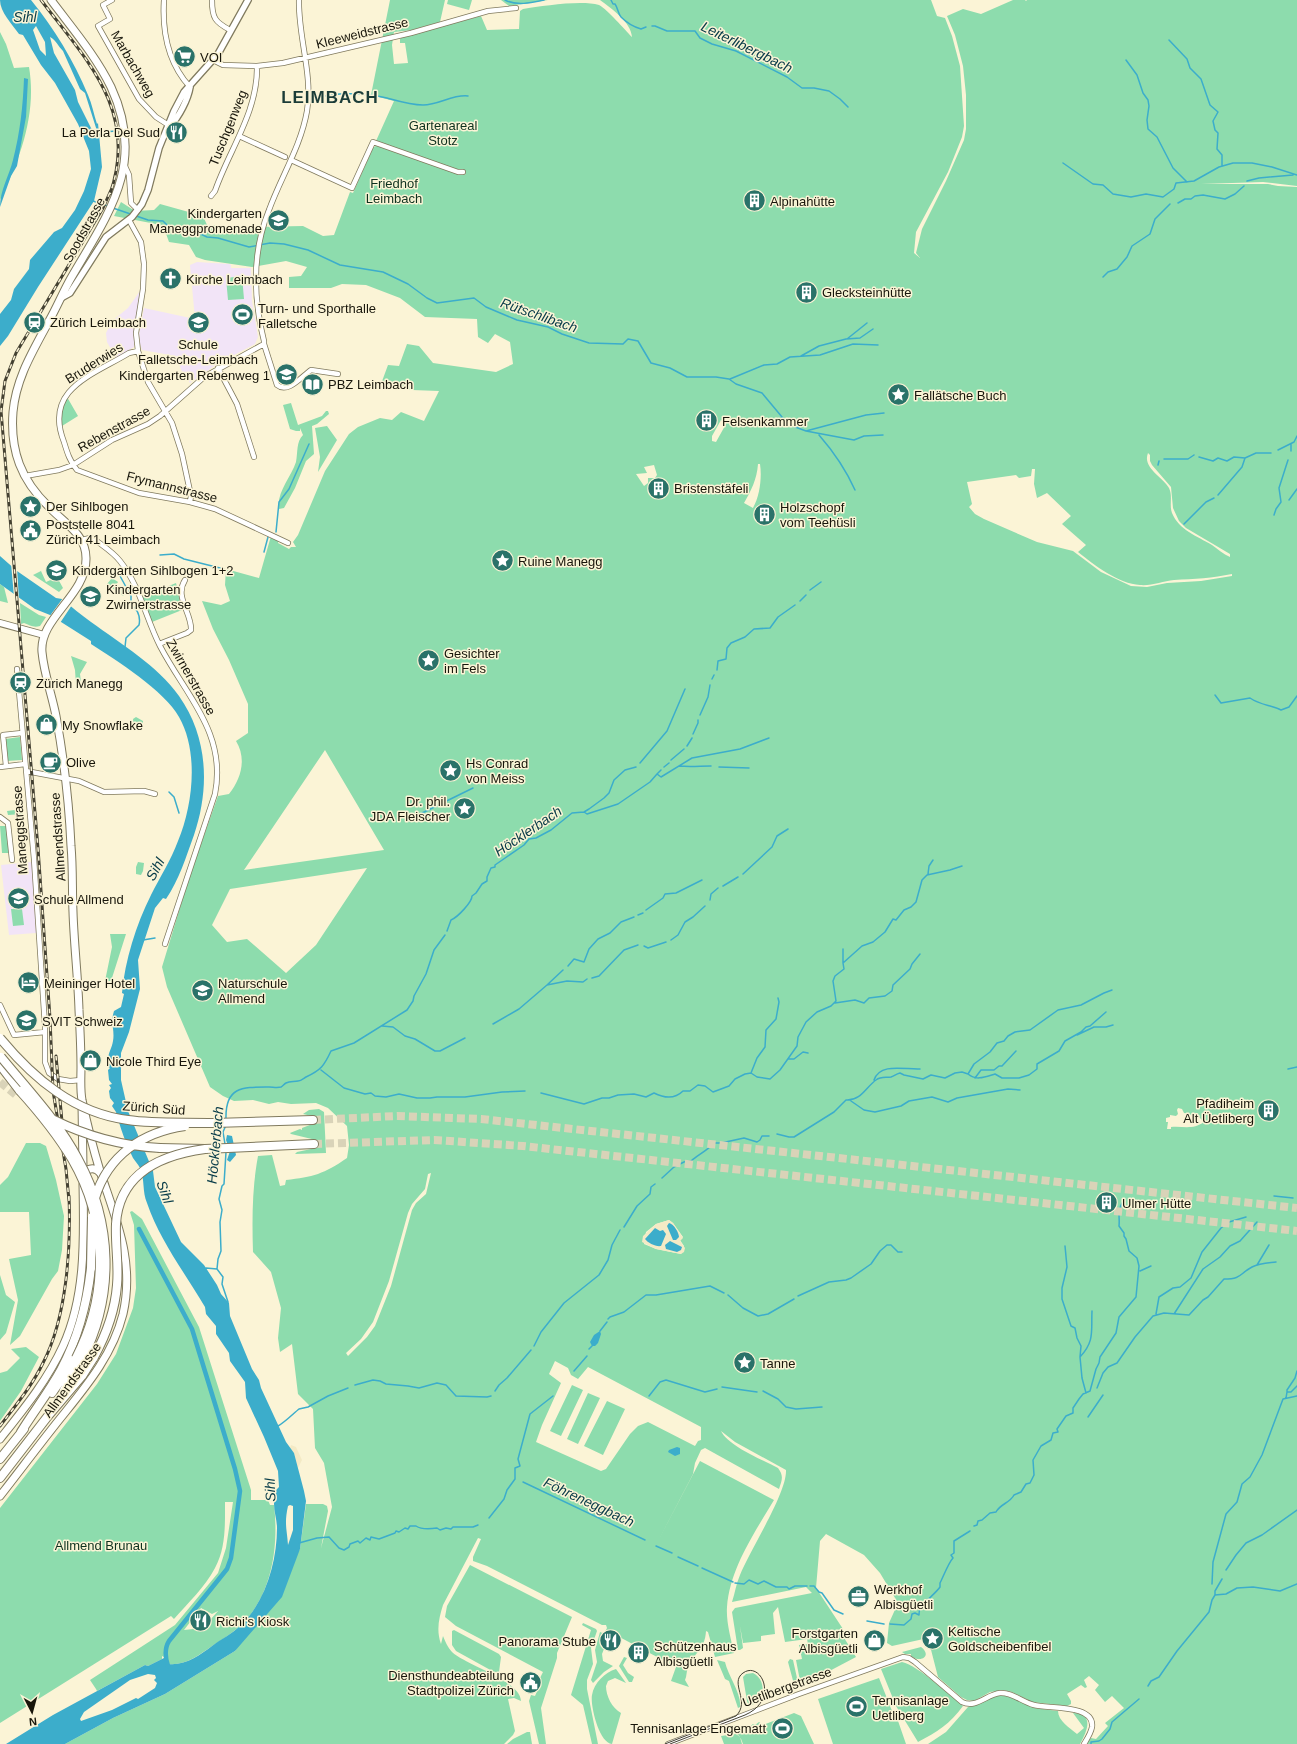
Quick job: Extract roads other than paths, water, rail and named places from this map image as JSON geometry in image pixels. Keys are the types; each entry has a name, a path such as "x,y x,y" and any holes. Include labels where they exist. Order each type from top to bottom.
{"highway":[{"name":"Zürich Süd","path":"0,1038 23,1064 50,1088 70,1101 92,1111 115,1118 139,1121 214,1123"},
{"path":"0,1055 52,1120 75,1153 87,1175 99,1208 104,1235 106,1277 98,1320 92,1339 53,1382 21,1432"},
{"path":"0,1065 43,1118 67,1151 83,1182 95,1216 100,1253 100,1282 96,1307 76,1357 48,1416"},
{"path":"16,1095 45,1115 59,1122 98,1138 141,1147 205,1149 314,1144"},
{"path":"0,1459 49,1398 76,1357 82,1318 88,1294 91,1268 93,1204 100,1185 107,1172 126,1150 146,1137 171,1128 214,1123 313,1120"},
{"path":"0,1478 48,1416 82,1376 94,1357 107,1330 115,1303 118,1271 116,1225 119,1208 125,1193 137,1176 155,1162 176,1154 205,1149"},
{"path":"0,1450 28,1421"}],"main road":[{"name":"Soodstrasse","path":"50,0 98,65 112,88 124,134 124,163 119,186 111,209 29,359 17,387 12,419 14,450 18,465 45,503 76,532 82,540"},
{"name":"Allmendstrasse","path":"0,1439 50,1370 65,1341 80,1290 82,1268 83,1174 82,1100 79,1008 72,909 72,853 66,779 55,714 42,653 44,635 78,585 86,564 85,548 82,540"},
{"path":"0,624 44,635"},
{"name":"Allmendstrasse","path":"0,1496 97,1371 113,1343 120,1323 127,1284 126,1256 121,1233 92,1144 82,1100"},
{"path":"83,1174 94,1168 102,1175"}],"street":[{"name":"Marbachweg","path":"112,0 102,5 110,19 98,26 132,89 143,104 154,115 170,126"},
{"path":"164,0 164,23 167,45 176,68 190,87"},
{"path":"212,0 213,15 215,19 218,23 230,30"},
{"path":"61,298 70,293 106,237 137,211 146,195 159,148 170,126 174,111 184,92 213,60 248,0"},
{"path":"299,0 301,38 309,91 307,110 301,136 268,211 261,234 256,265 258,317 275,381 280,387 290,387 310,370 338,374"},
{"name":"Kleeweidstrasse","path":"213,60 223,65 257,66 304,59 411,33 488,11 516,8"},
{"name":"Tuschgenweg","path":"211,196 215,191 239,136 254,96 257,66"},
{"path":"239,136 285,158"},
{"path":"291,160 352,188 373,142 458,172 462,172"},
{"path":"124,163 129,175 131,203 137,211"},
{"path":"130,218 142,242 144,264 144,289 136,333 138,351 148,382 166,410 182,454 191,496 190,502"},
{"name":"Rebenstrasse","path":"73,465 112,440 148,424 166,410 194,384 218,368 264,344"},
{"name":"Bruderwies","path":"73,465 61,434 59,424 59,414 65,396 75,385 130,353 138,351"},
{"path":"218,368 237,404 254,457"},
{"path":"25,476 73,465"},
{"name":"Frymannstrasse","path":"73,465 77,470 139,493 190,502 215,509 288,543"},
{"name":"Zwirnerstrasse","path":"82,540 90,538 94,539 121,562 134,586 159,644 171,666 198,707 214,746 218,769 215,794 165,944"},
{"path":"159,644 191,630 191,624 183,604 181,586 185,580"},
{"name":"Maneggstrasse","path":"16,669 34,859 45,1032 45,1062 49,1073 61,1080 81,1080"},
{"path":"6,766 1,734 22,733"},
{"path":"0,767 25,764"},
{"path":"26,771 79,781 104,792 144,791 155,794"},
{"path":"0,817 8,823 12,860"},
{"path":"0,1005 14,1035 45,1032"},
{"name":"Uetlibergstrasse","path":"668,1744 814,1688 898,1658 908,1658 915,1662 962,1702 967,1704 977,1702 993,1694 1005,1693 1035,1706 1072,1710 1084,1713 1091,1719 1092,1727 1084,1744"}],"water":[{"name":"Sihl","path":"0,0 31,0 63,45 91,102 97,124 98,123 102,167 94,201 8,336 0,346 0,314 11,300 14,289 29,269 30,260 54,232 62,228 75,210 84,191 91,169 89,151 78,124 55,83 41,65 23,35 19,34 7,18","holes":["36,26 45,42 46,56 40,50 33,30","50,37 63,51 80,89 85,93 97,131 95,136 78,102 75,90 54,53"]},
{"path":"24,78 28,79 26,117 17,166 11,176 0,207 1,195 18,140"},
{"name":"Sihl","path":"0,556 17,571 56,598 62,599 160,674 179,696 189,712 196,728 201,746 204,781 199,817 194,835 175,884 166,899 163,898 155,908 138,960 140,989 129,1032 121,1053 121,1080 128,1111 153,1171 155,1187 181,1242 204,1265 221,1294 229,1303 230,1316 252,1369 259,1380 261,1388 286,1442 294,1453 306,1501 300,1549 282,1597 235,1651 165,1694 113,1718 65,1744 6,1744 53,1715 145,1665 148,1666 164,1658 168,1664 186,1662 192,1659 234,1632 249,1617 263,1594 272,1568 275,1554 277,1528 274,1507 274,1492 279,1487 278,1471 246,1398 245,1382 230,1361 229,1353 216,1334 216,1326 206,1314 205,1307 173,1256 152,1217 145,1199 142,1172 133,1158 121,1129 116,1112 112,1106 114,1103 110,1098 109,1091 111,1088 109,1085 112,1084 109,1080 108,1070 110,1068 108,1067 110,1061 108,1060 113,1037 113,1015 114,1011 121,1007 124,994 122,993 123,981 132,943 154,888 175,848 187,811 192,779 189,746 185,731 179,717 172,707 152,687 113,658 91,644 91,641 50,615 35,609 0,584","holes":["288,1506 293,1506 293,1530 288,1545 286,1517","148,1674 155,1675 156,1678 154,1680 157,1683 155,1688 138,1699 136,1698 112,1710 81,1721 80,1719 84,1712 130,1680"]},
{"path":"227,1135 232,1136 236,1155 230,1162 227,1160 230,1151 226,1140"},
{"path":"669,1223 678,1233 679,1237 676,1240 673,1240 667,1226"},
{"path":"655,1228 660,1231 663,1230 666,1234 661,1246 652,1244 645,1239"},
{"path":"670,1241 682,1247 681,1250 677,1252 666,1249 665,1245"},
{"path":"600,1331 601,1334 598,1343 595,1346 592,1346 590,1342 594,1335"},
{"path":"677,1447 680,1448 680,1454 675,1456 668,1452 669,1450"}],"waterway":[{"name":"Leiterlibergbach","path":"505,0 514,3 529,3 544,0"},
{"name":"Leiterlibergbach","path":"611,0 613,4 615,4 620,16 625,21 641,29 646,27"},
{"name":"Leiterlibergbach","path":"652,26 667,31 695,31 700,38 712,44 736,51 787,77 802,88 814,88 829,91 848,107"},
{"path":"1169,40 1187,59 1190,68 1201,79 1210,105 1218,112 1213,121 1215,130 1218,133 1217,149 1222,155 1222,165"},
{"path":"1126,60 1137,75 1143,93 1148,100 1148,129 1157,137 1173,168 1187,182"},
{"path":"313,99 340,94 359,94 378,96 409,104 429,105 457,97 468,96"},
{"path":"97,136 104,132 116,131"},
{"path":"1063,163 1093,184 1103,185 1113,194 1131,197 1146,194 1163,197 1174,189 1176,183 1194,181 1219,167 1233,163 1252,163 1272,167 1297,175"},
{"path":"1247,181 1259,178 1293,175"},
{"path":"1178,203 1185,199 1191,199 1195,196 1203,195 1225,199 1235,194 1244,186"},
{"name":"Rütschlibach","path":"93,201 108,206"},
{"path":"1103,277 1108,272 1117,269 1127,257 1132,246 1150,234 1155,219 1170,204"},
{"name":"Rütschlibach","path":"113,208 148,220 163,221 173,231 190,229 207,237 218,238 249,247 270,243 284,244 308,250 340,265 383,272 408,284 427,298 437,303 474,298 486,307 517,320 548,327 562,334 589,343 623,344 628,339 638,341 651,363 670,368 687,377 716,377 729,379 736,384 762,393 790,425 806,431 854,440 864,436 883,435"},
{"path":"847,339 867,323"},
{"path":"801,356 819,346 846,339 860,338 873,329"},
{"path":"730,379 764,365 777,364 790,357 820,355 853,344 878,345"},
{"name":"Rütschlibach","path":"806,431 866,415 884,413"},
{"name":"Rütschlibach","path":"819,435 839,461 855,490"},
{"path":"1278,450 1294,442 1297,436"},
{"path":"276,532 279,502 289,489 309,444"},
{"path":"1291,444 1291,451"},
{"path":"1199,457 1213,461 1218,458 1227,461 1234,457 1245,458 1256,453 1271,453"},
{"path":"1164,459 1188,459 1194,455"},
{"path":"1218,495 1242,467 1245,458"},
{"path":"1274,515 1281,502 1279,488 1288,460"},
{"path":"1158,465 1159,461"},
{"path":"1289,500 1297,489"},
{"path":"1184,524 1206,502 1214,498"},
{"path":"264,552 268,537"},
{"path":"160,555 174,554 184,559 224,569"},
{"path":"120,571 120,576 131,596 131,604 137,611 140,619 139,625 126,638 125,647"},
{"name":"Höcklerbach","path":"810,590 821,582"},
{"name":"Höcklerbach","path":"800,601 806,595"},
{"name":"Höcklerbach","path":"717,670 718,661 726,659 727,648 731,643 745,637 754,629 770,628 778,617 795,605"},
{"name":"Höcklerbach","path":"712,679 714,675"},
{"name":"Höcklerbach","path":"700,715 708,697 710,685"},
{"name":"Höcklerbach","path":"640,763 667,731 685,689"},
{"path":"1215,695 1221,703 1250,698 1281,710 1289,707 1297,696"},
{"name":"Höcklerbach","path":"693,734 698,720"},
{"name":"Höcklerbach","path":"687,746 692,738"},
{"name":"Höcklerbach","path":"584,812 587,814 618,804 650,782 657,774 661,777 692,758 740,749 769,738"},
{"name":"Höcklerbach","path":"671,760 684,749"},
{"name":"Höcklerbach","path":"664,767 669,763"},
{"name":"Höcklerbach","path":"679,766 711,766"},
{"name":"Höcklerbach","path":"447,931 451,920 464,909 470,902 472,896 482,884 487,881 491,868 495,867 495,865 524,845 529,839 536,838 551,830 572,813 584,812 589,809 609,793 614,780 625,770 636,767"},
{"name":"Höcklerbach","path":"719,767 749,768"},
{"name":"Höcklerbach","path":"657,774 661,770"},
{"path":"416,816 473,788"},
{"path":"169,792 174,797 179,813"},
{"path":"743,874 772,847 777,836 788,829"},
{"path":"928,874 929,866 933,860"},
{"path":"541,1093 584,1104 618,1095 634,1094 646,1097 654,1093 669,1097 680,1094 683,1091 690,1091 698,1085 705,1086 713,1092 729,1086 735,1079 751,1073 757,1077 770,1079 780,1070 797,1046 798,1037 806,1022 817,1012 831,1006 836,1001 833,981 835,976 844,969 843,963 862,946 873,942 885,932 893,919 896,920 904,910 911,907 916,902 922,880 927,875 962,866"},
{"path":"723,886 738,877"},
{"path":"646,910 663,898 665,894 676,893 702,880"},
{"path":"710,900 711,894 718,888"},
{"path":"671,940 678,935 685,922 705,906"},
{"path":"638,915 643,913"},
{"path":"568,966 574,959 584,962 589,949 598,939 610,933 621,922 634,917"},
{"name":"Höcklerbach","path":"226,1119 226,1108 232,1094 244,1088 282,1087 285,1083 300,1081 322,1067 331,1051 354,1043 407,1010 426,974 434,950 445,935"},
{"path":"143,940 155,938"},
{"path":"644,946 648,948 666,942"},
{"path":"592,978 599,976 624,950 638,945"},
{"path":"843,949 843,963"},
{"path":"835,1003 855,1000 864,1003 869,998 885,996 892,991 893,985 910,969 920,954"},
{"path":"547,985 563,970"},
{"path":"493,1024 519,1009 547,985 567,981 583,982 587,979"},
{"path":"777,1134 794,1137 834,1112 846,1100 851,1100 859,1096 872,1083 880,1078 891,1077 900,1073 923,1079 931,1075 945,1078 955,1073 962,1072 968,1074 974,1064 990,1052 997,1043 1004,1041 1008,1036 1015,1032 1030,1030 1058,1010 1081,1005 1112,990"},
{"path":"751,1073 757,1058 765,1047 766,1030 776,1019 779,1002 778,998"},
{"path":"968,1074 977,1078 995,1074 1002,1078 1019,1078 1029,1075 1037,1069 1037,1064 1059,1051 1065,1041 1081,1032 1086,1027 1090,1026 1106,1012"},
{"path":"1077,1035 1094,1027 1106,1027 1113,1025"},
{"path":"382,1026 393,1027 405,1036 415,1039 435,1051 440,1051 465,1038"},
{"path":"975,1078 981,1070 994,1070 999,1066 1002,1066 1016,1051"},
{"path":"788,1059 794,1059 803,1052 808,1053"},
{"path":"1288,1069 1297,1067"},
{"path":"874,1080 877,1074 888,1069 920,1069"},
{"path":"321,1070 344,1088 365,1094 371,1093 375,1096 386,1097 399,1094 417,1098 465,1097 502,1092 525,1091"},
{"path":"851,1101 864,1110 875,1112 901,1106 909,1101 932,1097 948,1102 957,1098 1008,1089 1020,1090"},
{"name":"Höcklerbach","path":"225,1144 223,1132 226,1125"},
{"path":"662,1178 674,1167 684,1162 691,1161 714,1143 744,1138 757,1142 762,1136 769,1136"},
{"name":"Höcklerbach","path":"205,1269 217,1269 221,1251 220,1222 222,1210 219,1199 222,1186 224,1184 226,1152"},
{"path":"624,1227 637,1206 650,1194 651,1187 655,1184"},
{"path":"1274,1196 1293,1198"},
{"name":"Föhreneggbach","path":"974,1526 977,1525 978,1521 982,1520 990,1513 996,1512 1014,1495 1021,1492 1026,1484 1030,1483 1034,1475 1033,1460 1041,1446 1051,1440 1053,1433 1058,1432 1057,1429 1066,1416 1073,1413 1073,1408 1083,1394 1090,1391 1100,1357 1116,1333 1119,1317 1136,1297 1139,1266 1137,1258 1129,1251 1124,1233 1119,1226 1119,1212 1122,1203"},
{"name":"Föhreneggbach","path":"1156,1314 1159,1297 1173,1288 1180,1287 1191,1278 1202,1252 1221,1228 1229,1222 1246,1217"},
{"name":"Föhreneggbach","path":"1174,1314 1203,1269 1220,1257 1230,1246 1240,1241 1257,1222"},
{"path":"139,1229 192,1329 235,1469 240,1491 231,1558 227,1569 169,1641 166,1647 166,1659 168,1666"},
{"path":"534,1346 541,1332 564,1303 599,1275 608,1260 612,1245 620,1230"},
{"path":"798,1296 829,1282 851,1278 871,1264 880,1251 887,1245 891,1245 898,1252 902,1252"},
{"path":"1257,1265 1269,1245"},
{"path":"1065,1246 1067,1267 1062,1288 1062,1299 1071,1326 1075,1328 1077,1338 1081,1346 1080,1357"},
{"name":"Föhreneggbach","path":"1097,1388 1103,1373 1108,1367 1117,1363 1135,1337 1153,1316 1164,1313 1189,1315 1224,1279 1237,1277 1252,1267 1264,1263 1276,1262"},
{"name":"Föhreneggbach","path":"1140,1271 1151,1266"},
{"name":"Höcklerbach","path":"217,1269 223,1277 222,1284 228,1302"},
{"path":"608,1319 624,1312 646,1295 656,1295 710,1286 724,1293"},
{"path":"728,1295 743,1308 758,1316 768,1314 794,1299"},
{"path":"1086,1393 1082,1378 1080,1357 1090,1341 1092,1330 1092,1311"},
{"path":"600,1331 607,1322"},
{"path":"589,1349 592,1346"},
{"path":"495,1391 531,1350"},
{"path":"574,1371 587,1356"},
{"path":"1287,1392 1295,1378 1297,1371"},
{"path":"355,1385 373,1380 386,1384 419,1388 437,1383 446,1385 456,1396 491,1396"},
{"path":"649,1396 660,1382 666,1380 705,1392 717,1389"},
{"path":"1286,1398 1287,1392 1291,1392 1297,1386"},
{"path":"722,1387 757,1392"},
{"path":"278,1426 299,1409 308,1407 328,1396 348,1388"},
{"path":"763,1391 778,1399 786,1407 796,1409 822,1407"},
{"path":"1088,1417 1103,1395"},
{"path":"489,1518 504,1499 507,1490 515,1479 515,1468 520,1466 518,1459 530,1414 553,1396"},
{"path":"1212,1584 1213,1562 1226,1514 1237,1502 1242,1484 1250,1477 1262,1455 1283,1399 1297,1396"},
{"name":"Föhreneggbach","path":"523,1482 645,1540"},
{"path":"1226,1570 1246,1543 1262,1535 1297,1510"},
{"path":"299,1543 317,1538 329,1537 339,1548 344,1550 349,1547 350,1544 358,1541 360,1543 366,1538 370,1540 371,1537 379,1539 395,1533 396,1531 399,1532 405,1528 408,1529 410,1526 426,1529 437,1528 440,1530 446,1528 451,1529 453,1527 473,1527 478,1525"},
{"name":"Föhreneggbach","path":"890,1624 904,1625 911,1619 912,1614 915,1613 919,1615 919,1610 921,1607 940,1587 940,1583 953,1558 951,1555 954,1553 954,1541 970,1531"},
{"name":"Föhreneggbach","path":"656,1546 672,1553"},
{"name":"Föhreneggbach","path":"678,1557 698,1566"},
{"name":"Föhreneggbach","path":"702,1568 733,1582"},
{"path":"1148,1686 1151,1681 1159,1677 1177,1651 1209,1612 1215,1591 1222,1579"},
{"name":"Föhreneggbach","path":"735,1583 744,1584 749,1580 758,1584 764,1581 776,1587 787,1587 789,1589 795,1586 807,1586"},
{"path":"1215,1595 1226,1594 1237,1588 1253,1587 1280,1591 1297,1584"},
{"name":"Föhreneggbach","path":"810,1586 814,1586 819,1592 822,1593 834,1610 843,1614"},
{"name":"Föhreneggbach","path":"867,1621 884,1624"},
{"path":"1091,1744 1091,1742 1102,1739 1110,1729 1112,1722 1139,1699"}],"tunnel":[{"path":"0,1082 16,1095"},
{"path":"313,1120 397,1116 481,1119 1297,1208"},
{"path":"314,1144 434,1140 523,1146 1297,1231"}],"tram line":[{"path":"665,1744 736,1716 740,1710 741,1704 738,1682 739,1677 743,1673 750,1670 756,1672 761,1677 764,1684 764,1692 762,1700 756,1708 745,1715 670,1744"}],"railway":[{"path":"41,0 91,66 104,89 113,112 118,137 117,164 110,194"},
{"path":"69,1201 66,1169 53,1091 50,1018 38,848 1,411 5,381 16,353 103,208 111,190"},
{"path":"56,1056 62,1122"},
{"path":"0,1426 34,1380 51,1345 57,1325 66,1281 69,1237 69,1196"}],"place":[{"name":"VOI","path":"185,57"},
{"name":"La Perla Del Sud","path":"176,132"},
{"name":"Alpinahütte","path":"755,201"},
{"name":"Kindergarten Maneggpromenade","path":"278,220"},
{"name":"Kirche Leimbach","path":"170,279"},
{"name":"Glecksteinhütte","path":"807,292"},
{"name":"Turn- und Sporthalle Falletsche","path":"242,315"},
{"name":"Zürich Leimbach","path":"35,322"},
{"name":"Schule Falletsche-Leimbach","path":"198,322"},
{"name":"Kindergarten Rebenweg 1","path":"286,375"},
{"name":"PBZ Leimbach","path":"312,384"},
{"name":"Fallätsche Buch","path":"898,395"},
{"name":"Felsenkammer","path":"707,421"},
{"name":"Bristenstäfeli","path":"659,488"},
{"name":"Der Sihlbogen","path":"31,506"},
{"name":"Holzschopf vom Teehüsli","path":"765,514"},
{"name":"Poststelle 8041 Zürich 41 Leimbach","path":"30,531"},
{"name":"Ruine Manegg","path":"503,561"},
{"name":"Kindergarten Sihlbogen 1+2","path":"57,570"},
{"name":"Kindergarten Zwirnerstrasse","path":"91,596"},
{"name":"Gesichter im Fels","path":"429,660"},
{"name":"Zürich Manegg","path":"21,683"},
{"name":"My Snowflake","path":"46,725"},
{"name":"Olive","path":"51,762"},
{"name":"Hs Conrad von Meiss","path":"450,770"},
{"name":"Dr. phil. JDA Fleischer","path":"465,808"},
{"name":"Schule Allmend","path":"19,899"},
{"name":"Meininger Hotel","path":"29,983"},
{"name":"Naturschule Allmend","path":"202,990"},
{"name":"SVIT Schweiz","path":"26,1021"},
{"name":"Nicole Third Eye","path":"90,1061"},
{"name":"Pfadiheim Alt Üetliberg","path":"1269,1110"},
{"name":"Ulmer Hütte","path":"1107,1203"},
{"name":"Tanne","path":"744,1363"},
{"name":"Werkhof Albisgüetli","path":"858,1596"},
{"name":"Richi's Kiosk","path":"200,1621"},
{"name":"Keltische Goldscheibenfibel","path":"932,1638"},
{"name":"Forstgarten Albisgüetli","path":"874,1640"},
{"name":"Panorama Stube","path":"611,1641"},
{"name":"Schützenhaus Albisgüetli","path":"638,1653"},
{"name":"Diensthundeabteilung Stadtpolizei Zürich","path":"530,1682"},
{"name":"Tennisanlage Uetliberg","path":"856,1707"},
{"name":"Tennisanlage Engematt","path":"782,1728"}],"district":[{"name":"LEIMBACH","path":"330,97"}],"park label":[{"name":"Gartenareal Stotz","path":"443,132"},
{"name":"Friedhof Leimbach","path":"394,190"},
{"name":"Allmend Brunau","path":"101,1545"}]}
